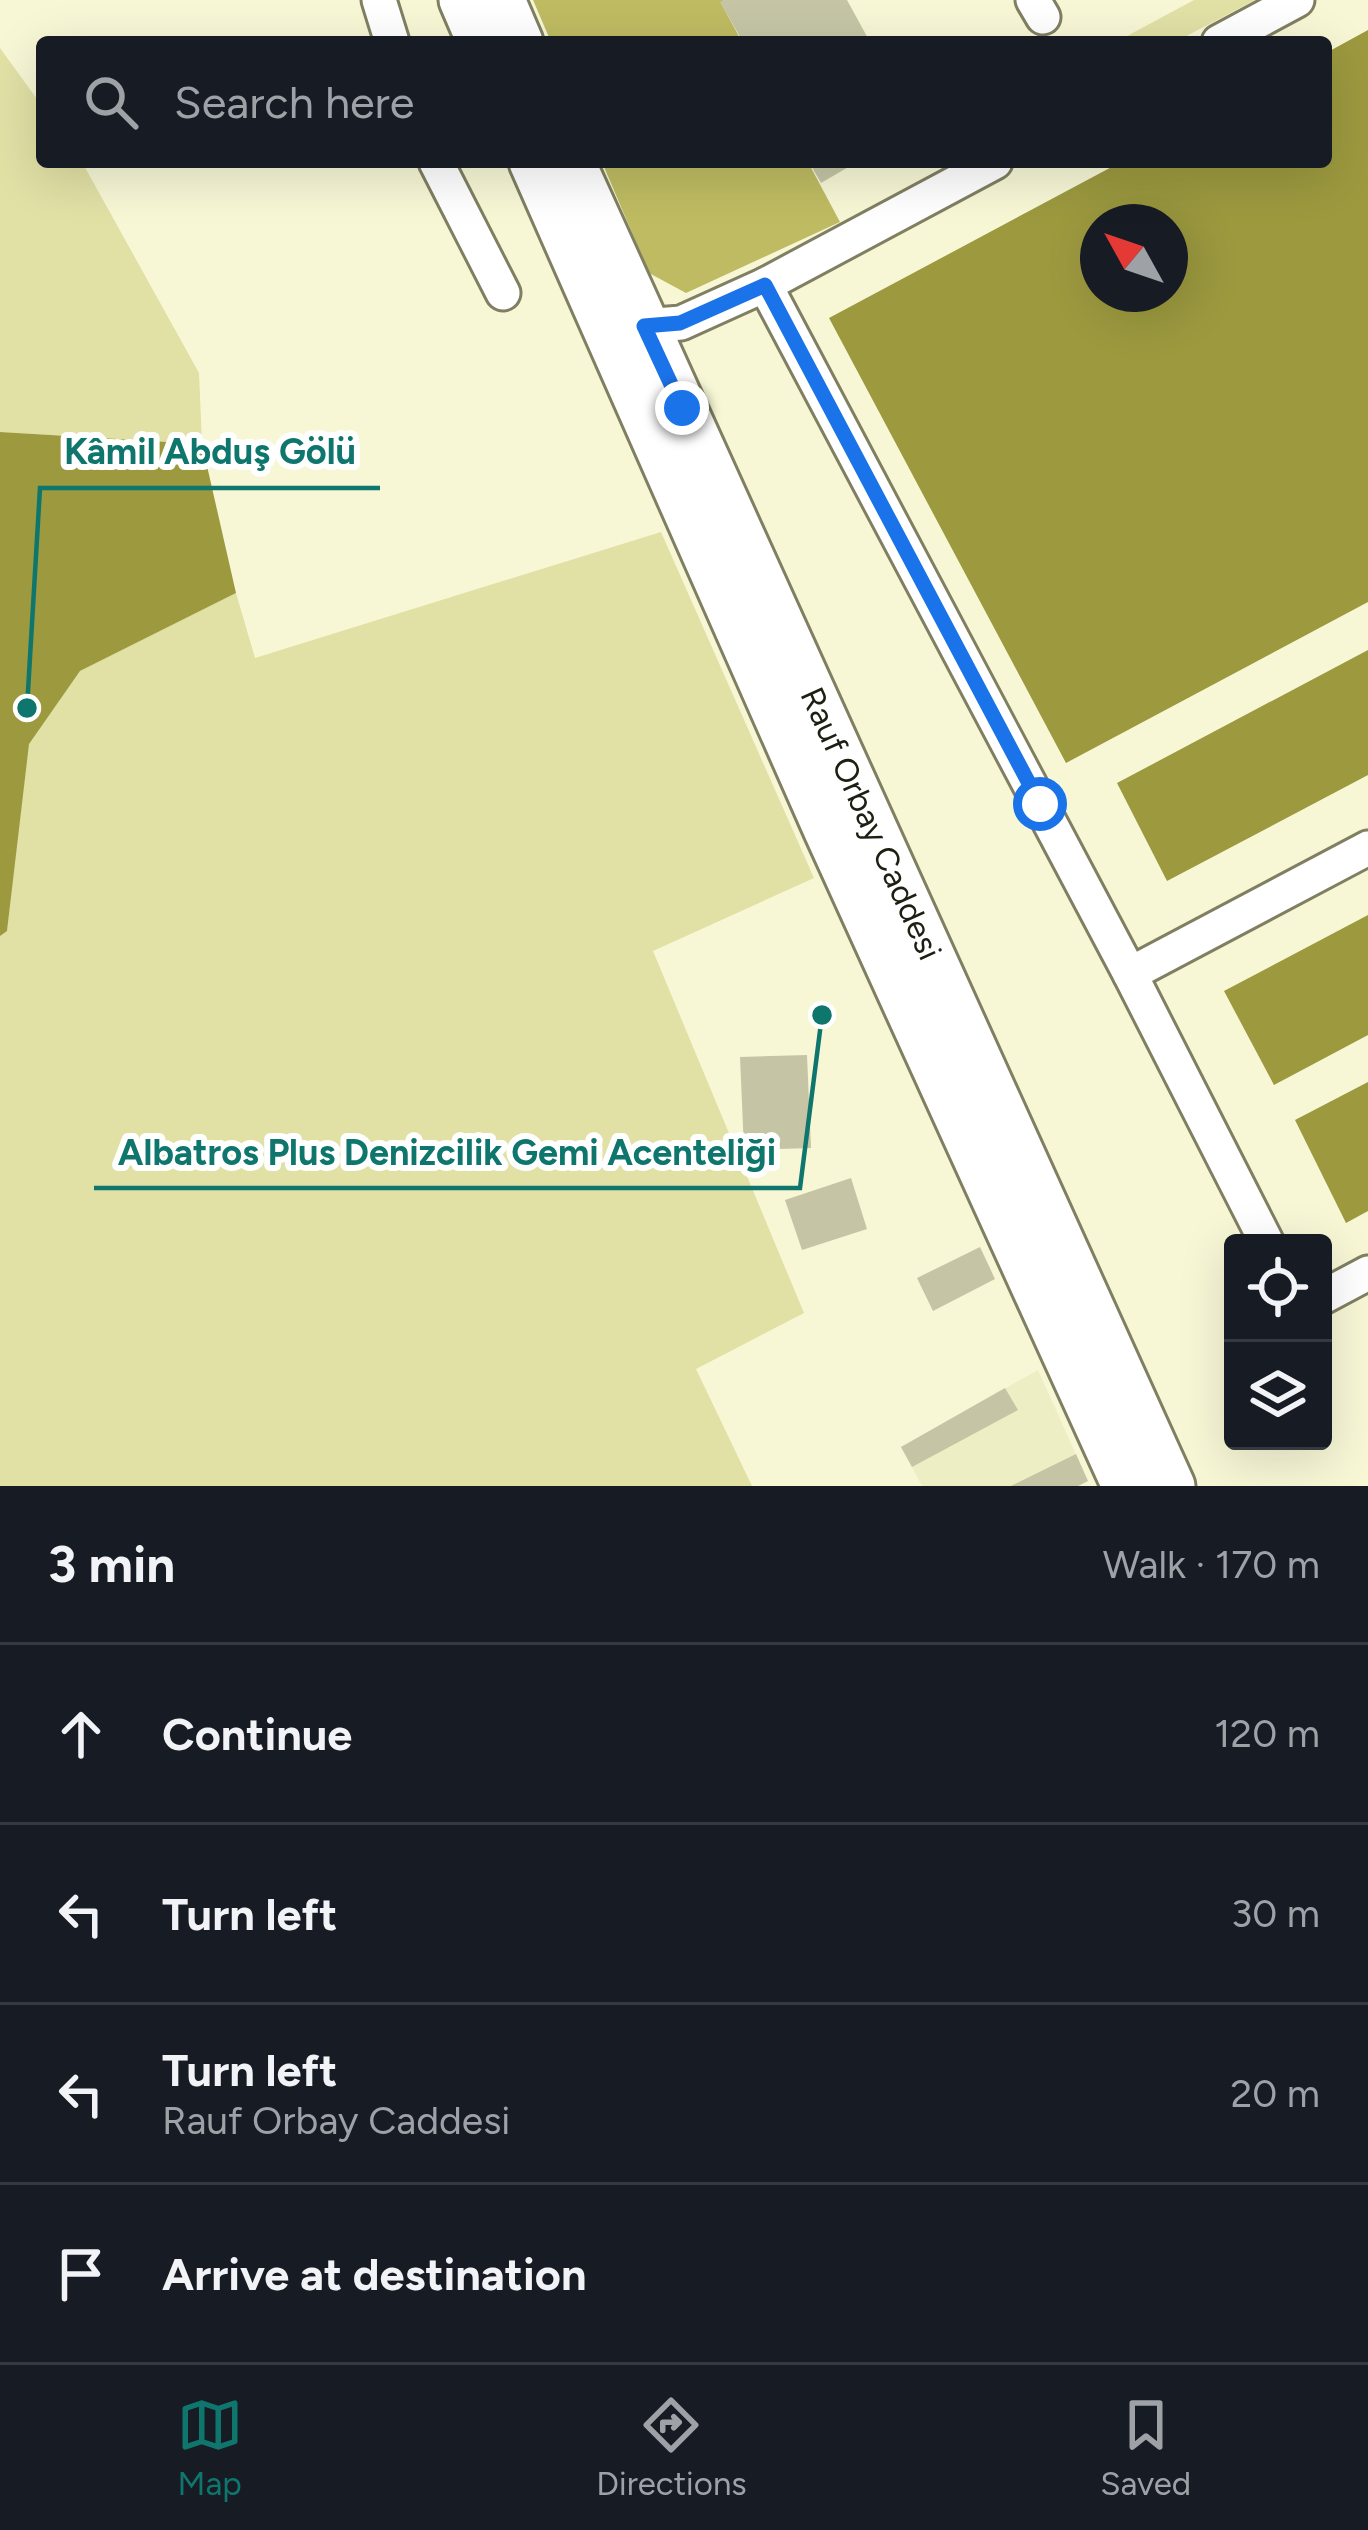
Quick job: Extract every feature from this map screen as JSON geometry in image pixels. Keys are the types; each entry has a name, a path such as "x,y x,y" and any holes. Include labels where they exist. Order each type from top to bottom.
{"main road":[{"path":"461,0 477,36"},
{"path":"502,0 517,36"},
{"name":"Rauf Orbay Caddesi","path":"535,168 628,334 1025,1155 1172,1486"},
{"name":"Rauf Orbay Caddesi","path":"574,168 628,334 827,831 1125,1486"}],"street":[{"path":"379,0 390,36"},
{"path":"1230,36 1297,0"},
{"path":"439,168 503,293"},
{"path":"628,334 680,323 765,285 984,168"},
{"path":"765,285 1262,1234"},
{"path":"1130,974 1368,848"},
{"path":"1332,1292 1368,1273"}],"shaded area":[{"path":"533,0 724,0 721,3 739,36 548,36"},
{"path":"1194,0 1255,0 1186,36 1127,36"},
{"path":"1368,30 1368,602 1066,763 829,318 1110,168 1332,168 1332,50"},
{"path":"0,48 36,98 36,168 85,168 199,373 202,444 0,432"},
{"path":"605,168 811,168 840,222 686,293 649,273"},
{"path":"0,432 202,444 236,593 80,671 29,744 7,931 0,936"},
{"path":"661,532 814,878 653,951 804,1313 696,1369 752,1486 0,1486 0,936 7,930 28,744 80,671 236,593 255,658"},
{"path":"1368,650 1368,775 1167,881 1117,783"},
{"path":"1368,915 1368,1035 1274,1085 1224,991"},
{"path":"1368,1082 1368,1211 1346,1223 1295,1120"},
{"path":"1038,1370 1088,1481 1078,1486 922,1486 901,1447"}],"building":[{"path":"847,0 867,36 740,36 720,2"},
{"path":"812,168 847,168 821,183"},
{"path":"807,1055 811,1148 744,1150 740,1057"},
{"path":"851,1178 867,1229 802,1250 785,1200"},
{"path":"980,1247 995,1279 933,1311 917,1278"},
{"path":"1005,1388 1018,1410 912,1467 901,1447"},
{"path":"1076,1454 1088,1481 1078,1486 1011,1486"}],"place":[{"name":"Kâmil Abduş Gölü","path":"27,708"},
{"name":"Albatros Plus Denizcilik Gemi Acenteliği","path":"822,1015"}],"route":[{"path":"682,408 644,326 680,323 765,285 1040,804"}]}
